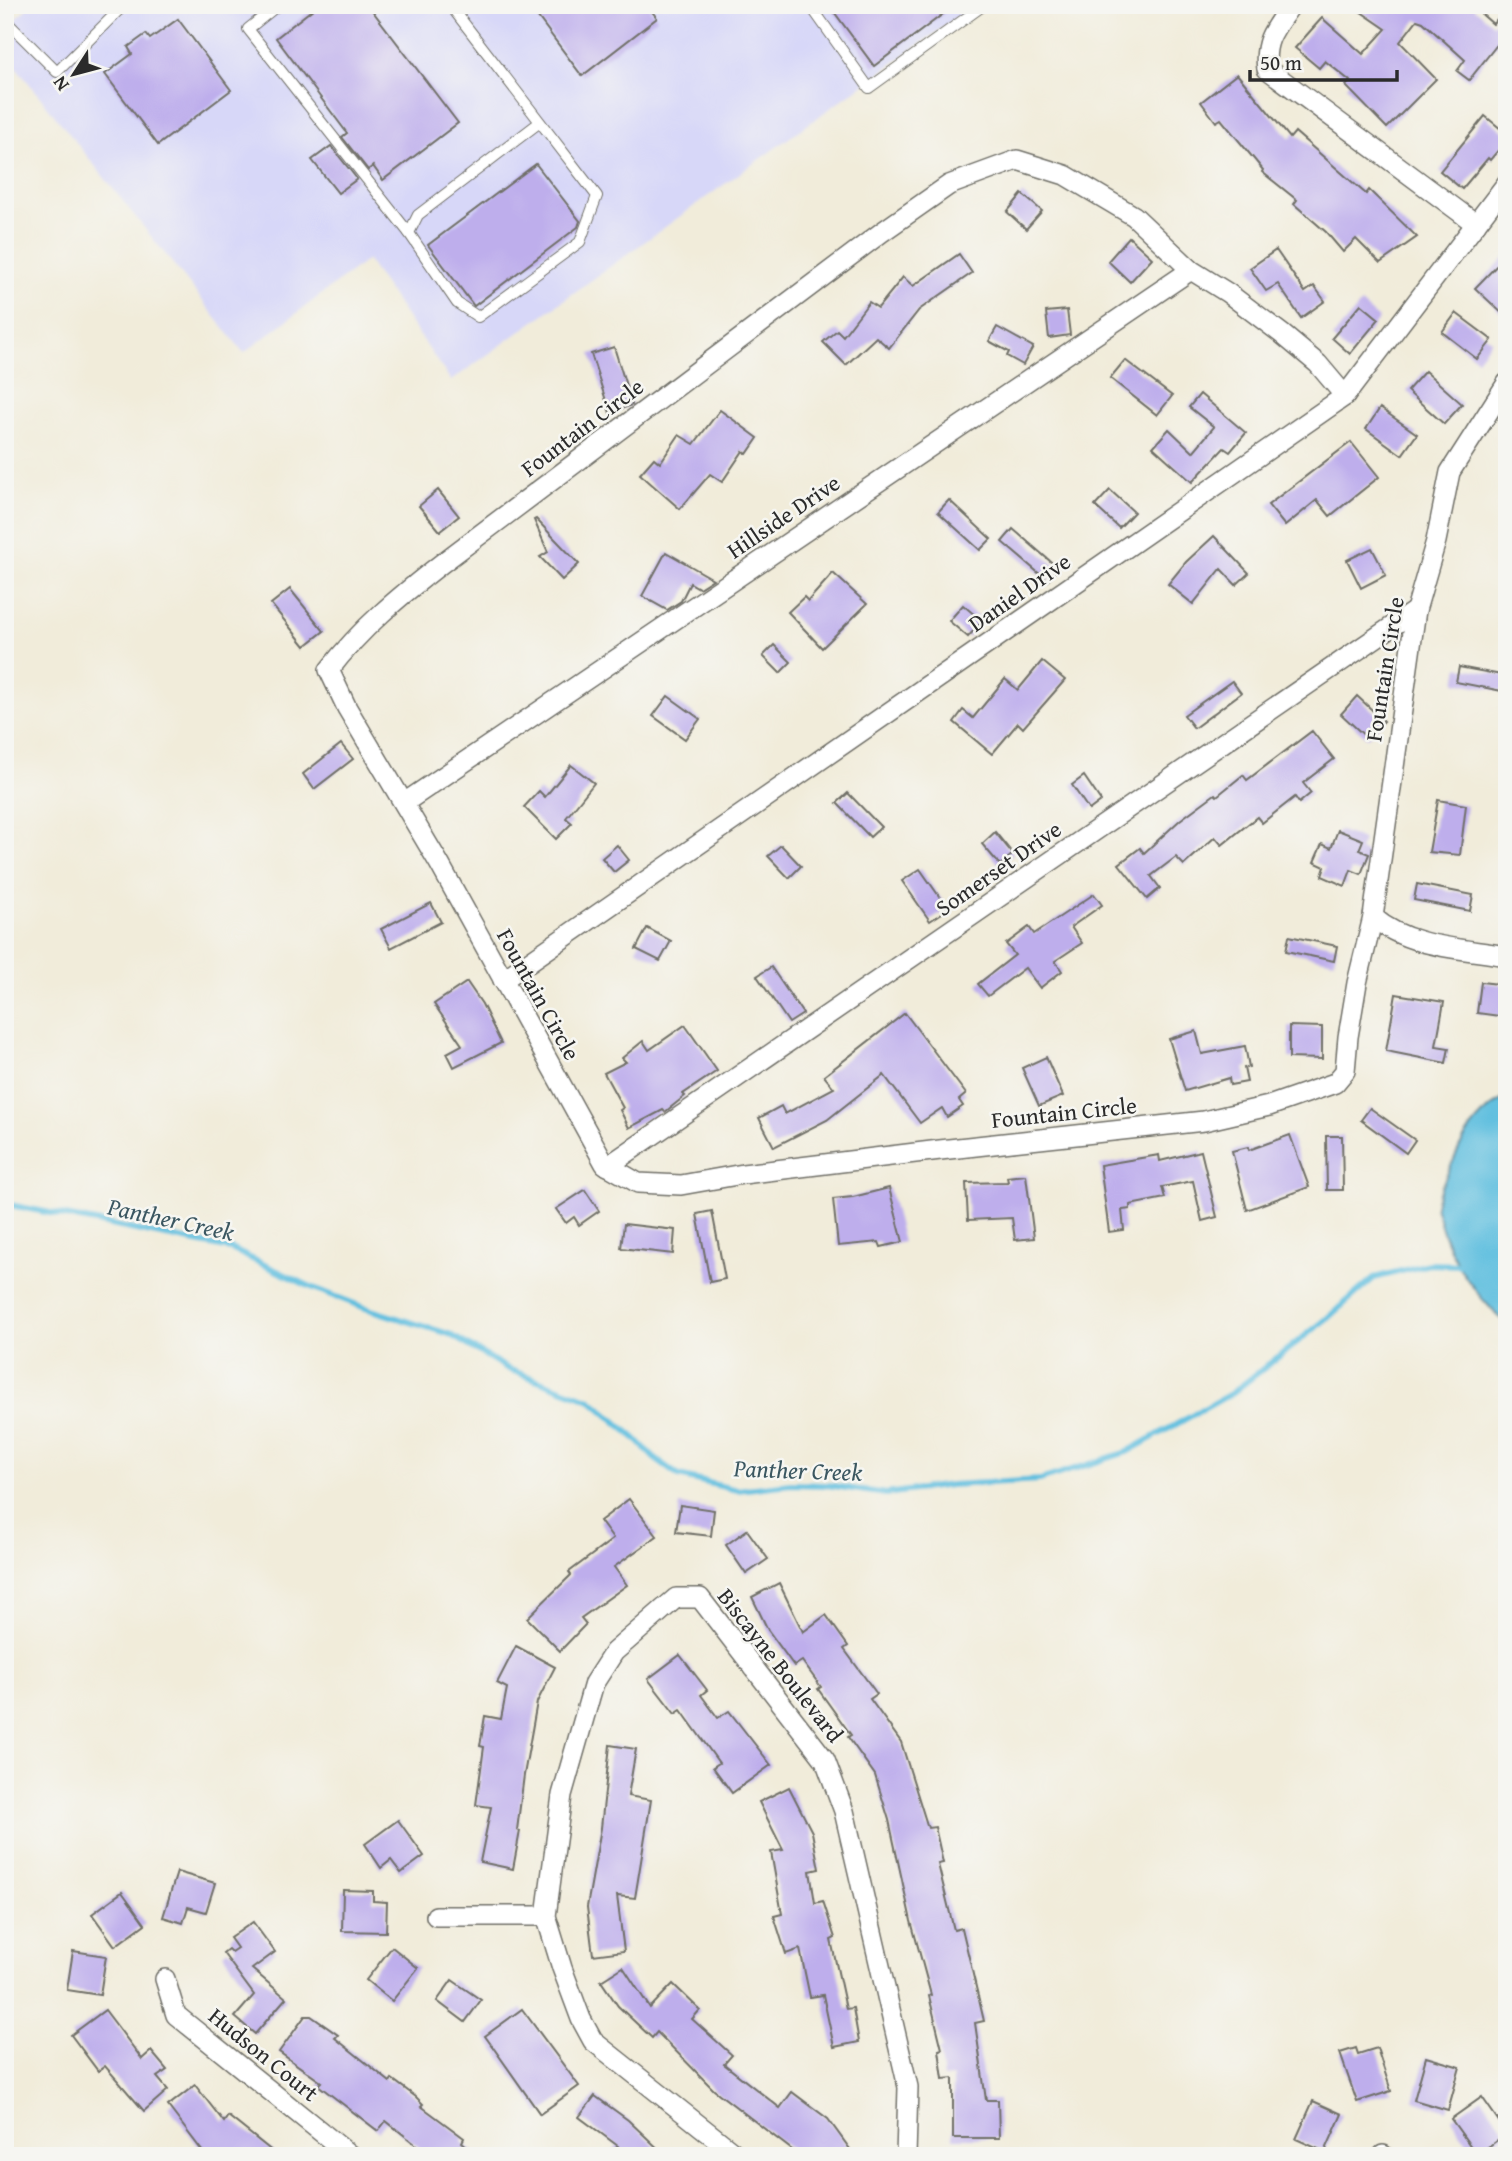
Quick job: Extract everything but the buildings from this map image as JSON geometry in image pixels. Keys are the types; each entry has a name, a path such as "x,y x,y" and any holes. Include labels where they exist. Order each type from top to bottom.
{"street":[{"path":"1291,5 1270,35 1265,53 1267,69 1476,224"},
{"name":"Fountain Circle","path":"1345,396 1318,365 1282,334 1228,293 1191,270 1134,216 1065,175 1017,160 949,185 882,232 441,564 384,609 348,645 329,670 347,708 404,803 608,1166 638,1182 681,1185 743,1174 914,1153 1204,1121 1269,1106 1335,1083 1345,1071 1357,983 1373,917 1416,610 1436,541 1450,472 1507,383"},
{"name":"Daniel Drive","path":"503,980 1345,396 1507,183"},
{"name":"Hillside Drive","path":"404,803 1191,270"},
{"name":"Somerset Drive","path":"608,1166 1416,610"},
{"path":"1373,917 1388,930 1412,940 1507,956"},
{"name":"Biscayne Boulevard","path":"738,2156 593,2041 562,1968 546,1916 562,1794 594,1683 614,1652 676,1598 700,1598 825,1760 844,1811 908,2087 906,2156"},
{"path":"436,1916 546,1916"},
{"name":"Hudson Court","path":"165,1979 176,2015 351,2156"}],"lane":[{"path":"5,20 57,72 124,5"},
{"path":"278,5 248,29 408,233 457,303 478,317 580,242 597,196 450,5"},
{"path":"810,5 869,88 984,5"},
{"path":"408,233 418,215 540,122"}],"shaded area":[{"path":"30,5 974,5 451,381 367,260 244,353 5,53 5,31"}],"water":[{"path":"1507,1097 1507,1324 1466,1278 1451,1251 1435,1206 1459,1147 1470,1130 1482,1115"}],"waterway":[{"name":"Panther Creek","path":"5,1204 231,1249 311,1287 365,1308 449,1334 508,1369 591,1400 654,1458 679,1476 737,1490 791,1484 827,1485 886,1494 950,1485 1040,1480 1127,1452 1232,1393 1374,1278 1429,1264 1465,1265"}]}
